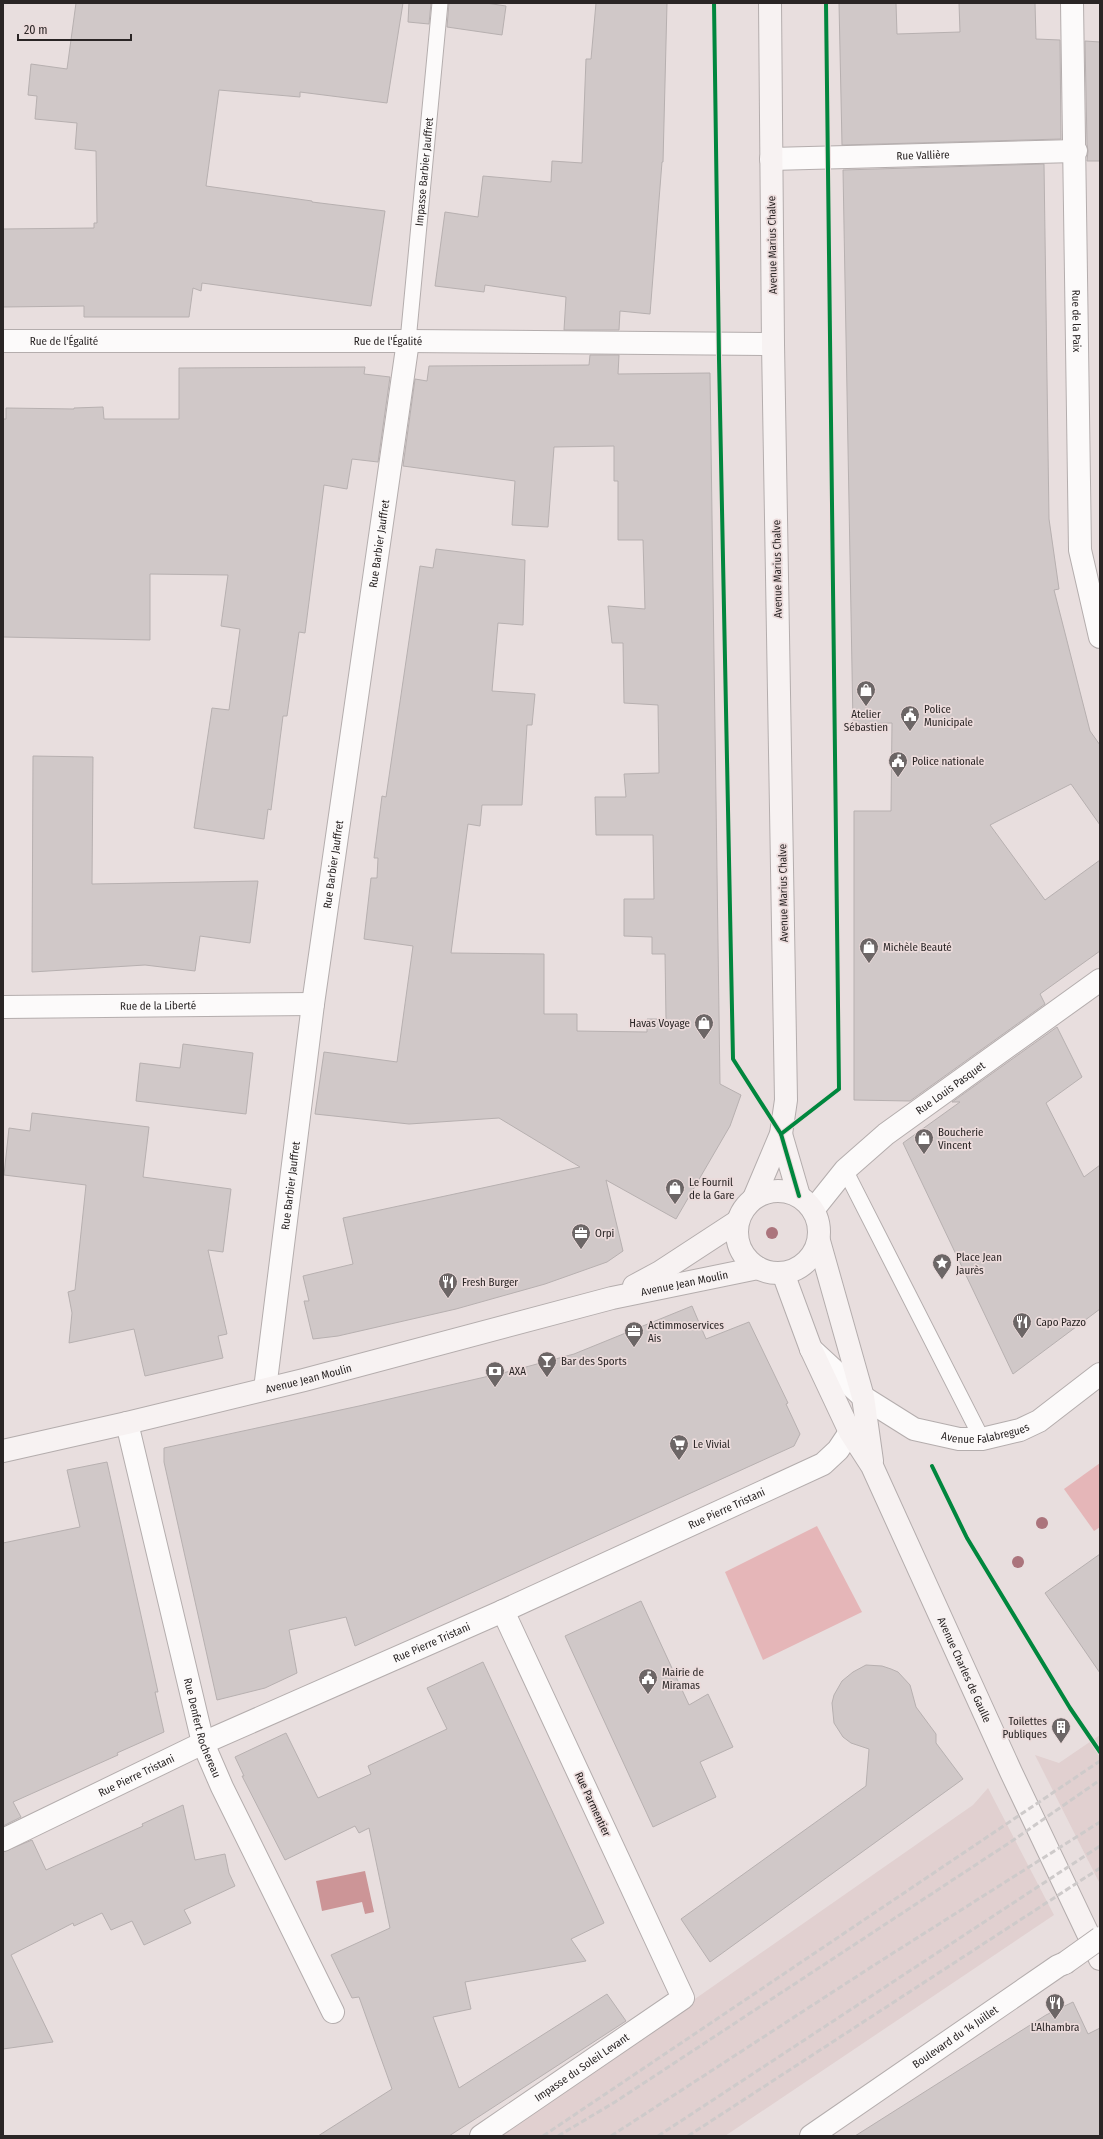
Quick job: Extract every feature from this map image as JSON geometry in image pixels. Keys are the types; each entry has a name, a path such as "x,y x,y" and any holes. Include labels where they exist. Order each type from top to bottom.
{"main road":[{"name":"Avenue Marius Chalve","path":"754,1198 781,1134 786,1100 773,344 770,3"},
{"name":"Avenue Marius Chalve","path":"781,1134 806,1203"},
{"path":"788,1191 806,1203 820,1228 819,1241 814,1253 806,1263 795,1270 783,1273 770,1273 758,1268 747,1260 740,1248 737,1235 738,1221 744,1208 754,1198 764,1193 788,1191"},
{"name":"Avenue Jean Moulin","path":"612,1298 660,1272 738,1221"},
{"path":"819,1241 863,1397 872,1466"},
{"name":"Avenue Jean Moulin","path":"3,1450 127,1423 265,1389 612,1298 758,1268"},
{"path":"783,1273 811,1349 850,1432 872,1466"},
{"name":"Avenue Charles de Gaulle","path":"872,1466 1011,1772 1100,1959"}],"street":[{"name":"Rue de la Paix","path":"1072,3 1076,151 1080,550 1100,637"},
{"name":"Rue Vallière","path":"771,159 1076,151"},
{"name":"Rue de l'Égalité","path":"3,341 408,341 773,344"},
{"name":"Rue Barbier Jauffret","path":"265,1389 313,1004 408,341"},
{"name":"Rue Louis Pasquet","path":"806,1203 886,1134 1100,980"},
{"name":"Rue de la Liberté","path":"3,1007 313,1004"},
{"path":"811,1349 863,1397"},
{"name":"Avenue Falabregues","path":"863,1397 914,1429 959,1439 982,1439 1020,1430 1039,1421 1100,1374"},
{"name":"Rue Denfert Rochereau","path":"127,1423 203,1743 222,1787 333,2012"},
{"name":"Rue Pierre Tristani","path":"3,1840 203,1743 503,1611 822,1464 838,1450 850,1432"},
{"name":"Rue Parmentier","path":"503,1611 683,1998"},
{"name":"Boulevard du 14 Juillet","path":"811,2136 1100,1938"},
{"name":"Impasse du Soleil Levant","path":"481,2136 683,1998"}],"lane":[{"name":"Impasse Barbier Jauffret","path":"408,341 440,3"},
{"path":"845,1170 982,1439"}],"shaded area":[{"path":"1100,1463 1100,1527 1094,1531 1064,1489"},
{"path":"817,1526 862,1612 763,1660 725,1572"},
{"path":"1100,1735 1100,1884 1035,1755 1059,1763"},
{"path":"988,1788 1054,1915 725,2136 491,2136 639,2038 973,1805"},
{"path":"365,1871 374,1912 365,1914 362,1902 322,1911 316,1881"}],"building":[{"path":"76,3 403,3 387,103 300,92 300,97 219,90 206,186 385,211 371,306 202,283 201,291 193,288 189,317 84,317 84,306 3,307 3,229 94,228 94,223 97,223 96,151 75,149 77,123 35,119 37,96 28,95 31,64 67,69"},
{"path":"409,3 431,3 429,24 408,22"},
{"path":"449,3 486,3 506,6 502,35 447,27"},
{"path":"596,3 667,3 663,162 650,314 620,311 619,330 564,330 566,297 485,285 484,292 435,286 445,212 478,217 483,176 551,182 552,161 582,163 586,59 591,59"},
{"path":"839,3 896,3 897,34 960,32 959,3 1035,3 1036,39 1060,40 1061,139 842,145"},
{"path":"1085,41 1100,42 1100,161 1087,161"},
{"path":"1044,164 1049,519 1059,589 1054,590 1090,731 1100,745 1100,825 1071,784 990,825 1045,900 1100,860 1100,951 1040,994 1045,1004 910,1101 854,1100 854,811 891,811 892,723 853,724 843,170"},
{"path":"590,355 619,355 618,374 710,373 720,1084 741,1095 730,1126 676,1219 606,1180 623,1251 607,1262 545,1284 456,1309 338,1336 313,1339 304,1301 309,1301 303,1276 353,1264 343,1218 580,1167 499,1118 409,1124 315,1114 324,1052 397,1062 413,946 364,939 371,878 377,878 378,858 374,858 382,796 386,797 420,566 433,568 436,549 525,560 523,625 498,623 492,691 535,694 532,725 527,725 522,805 482,805 480,826 468,824 451,953 544,954 544,1014 577,1014 577,1031 647,1032 647,1019 666,1019 665,954 652,954 652,937 624,936 624,899 654,899 653,835 596,835 595,797 626,797 624,774 659,773 658,705 624,703 623,643 612,643 608,606 645,609 643,540 618,540 618,481 614,481 614,446 554,447 548,527 512,525 515,481 403,466 415,379 427,381 429,366 589,365"},
{"path":"365,367 364,374 390,377 378,462 352,459 347,489 324,485 305,633 299,632 287,716 283,716 271,810 268,809 264,839 194,828 212,708 229,710 240,629 221,626 228,575 150,574 150,640 3,637 3,419 6,419 6,408 74,409 103,407 104,419 179,419 179,368"},
{"path":"33,756 93,757 92,884 258,881 250,943 200,936 195,971 145,965 32,972"},
{"path":"1057,1027 1082,1077 1046,1103 1084,1177 1100,1165 1100,1309 1013,1374 903,1143 960,1102 952,1102"},
{"path":"183,1044 253,1053 246,1114 136,1101 140,1063 180,1068"},
{"path":"32,1113 149,1127 143,1177 231,1189 223,1252 208,1250 227,1334 218,1336 223,1358 145,1376 134,1329 69,1343 72,1313 68,1292 75,1290 86,1185 4,1175 9,1128 30,1131"},
{"path":"692,1306 706,1339 749,1322 788,1403 786,1404 800,1434 794,1446 355,1646 346,1617 289,1630 297,1673 265,1688 217,1700 164,1462 164,1448 359,1406 511,1371 574,1354"},
{"path":"107,1462 158,1692 155,1692 164,1732 117,1753 118,1755 13,1802 21,1817 3,1826 3,1543 80,1527 67,1470"},
{"path":"1100,1554 1100,1673 1045,1593"},
{"path":"641,1601 689,1705 708,1694 733,1747 700,1762 716,1797 653,1827 565,1636"},
{"path":"483,1662 604,1923 571,1939 586,1961 465,1982 471,2009 433,2017 459,2088 607,1994 626,2021 449,2136 318,2136 392,2089 359,1997 352,1998 331,1955 390,1928 369,1828 359,1833 355,1826 285,1860 242,1776 244,1776 235,1757 286,1733 318,1798 371,1774 368,1766 447,1729 427,1688"},
{"path":"866,1665 882,1666 898,1672 910,1685 916,1707 936,1734 936,1743 963,1779 710,1962 681,1919 866,1786 869,1749 851,1743 843,1737 834,1723 832,1703 834,1695 842,1681 853,1672"},
{"path":"183,1805 195,1860 225,1854 229,1873 235,1886 184,1910 191,1923 144,1945 132,1921 111,1930 102,1913 74,1926 73,1923 11,1955 53,2042 3,2049 3,1852 32,1840 46,1870 143,1826 142,1824"},
{"path":"1073,2002 1088,2034 1100,2028 1100,2136 855,2136 1046,2015"}],"railway":[{"path":"543,2136 1100,1761"},
{"path":"558,2136 615,2102 1015,1839 1100,1780"},
{"path":"611,2136 879,1962 1100,1822"},
{"path":"658,2136 1100,1846"},
{"path":"688,2136 1100,1868"}],"cycle path":[{"path":"714,3 719,359 733,1059 781,1134 799,1196"},
{"path":"781,1134 839,1089 826,3"},
{"path":"932,1466 967,1538 1070,1708 1100,1752"}],"place":[{"name":"Atelier Sébastien","path":"866,707"},
{"name":"Police Municipale","path":"910,732"},
{"name":"Police nationale","path":"898,778"},
{"name":"Michèle Beauté","path":"869,964"},
{"name":"Havas Voyage","path":"704,1040"},
{"name":"Boucherie Vincent","path":"924,1155"},
{"name":"Le Fournil de la Gare","path":"675,1205"},
{"name":"Orpi","path":"581,1250"},
{"name":"Place Jean Jaurès","path":"942,1280"},
{"name":"Fresh Burger","path":"448,1299"},
{"name":"Capo Pazzo","path":"1022,1339"},
{"name":"Actimmoservices Ais","path":"634,1348"},
{"name":"Bar des Sports","path":"547,1378"},
{"name":"AXA","path":"495,1388"},
{"name":"Le Vivial","path":"679,1461"},
{"name":"Mairie de Miramas","path":"648,1695"},
{"name":"Toilettes Publiques","path":"1061,1744"},
{"name":"L'Alhambra","path":"1055,2020"}]}
